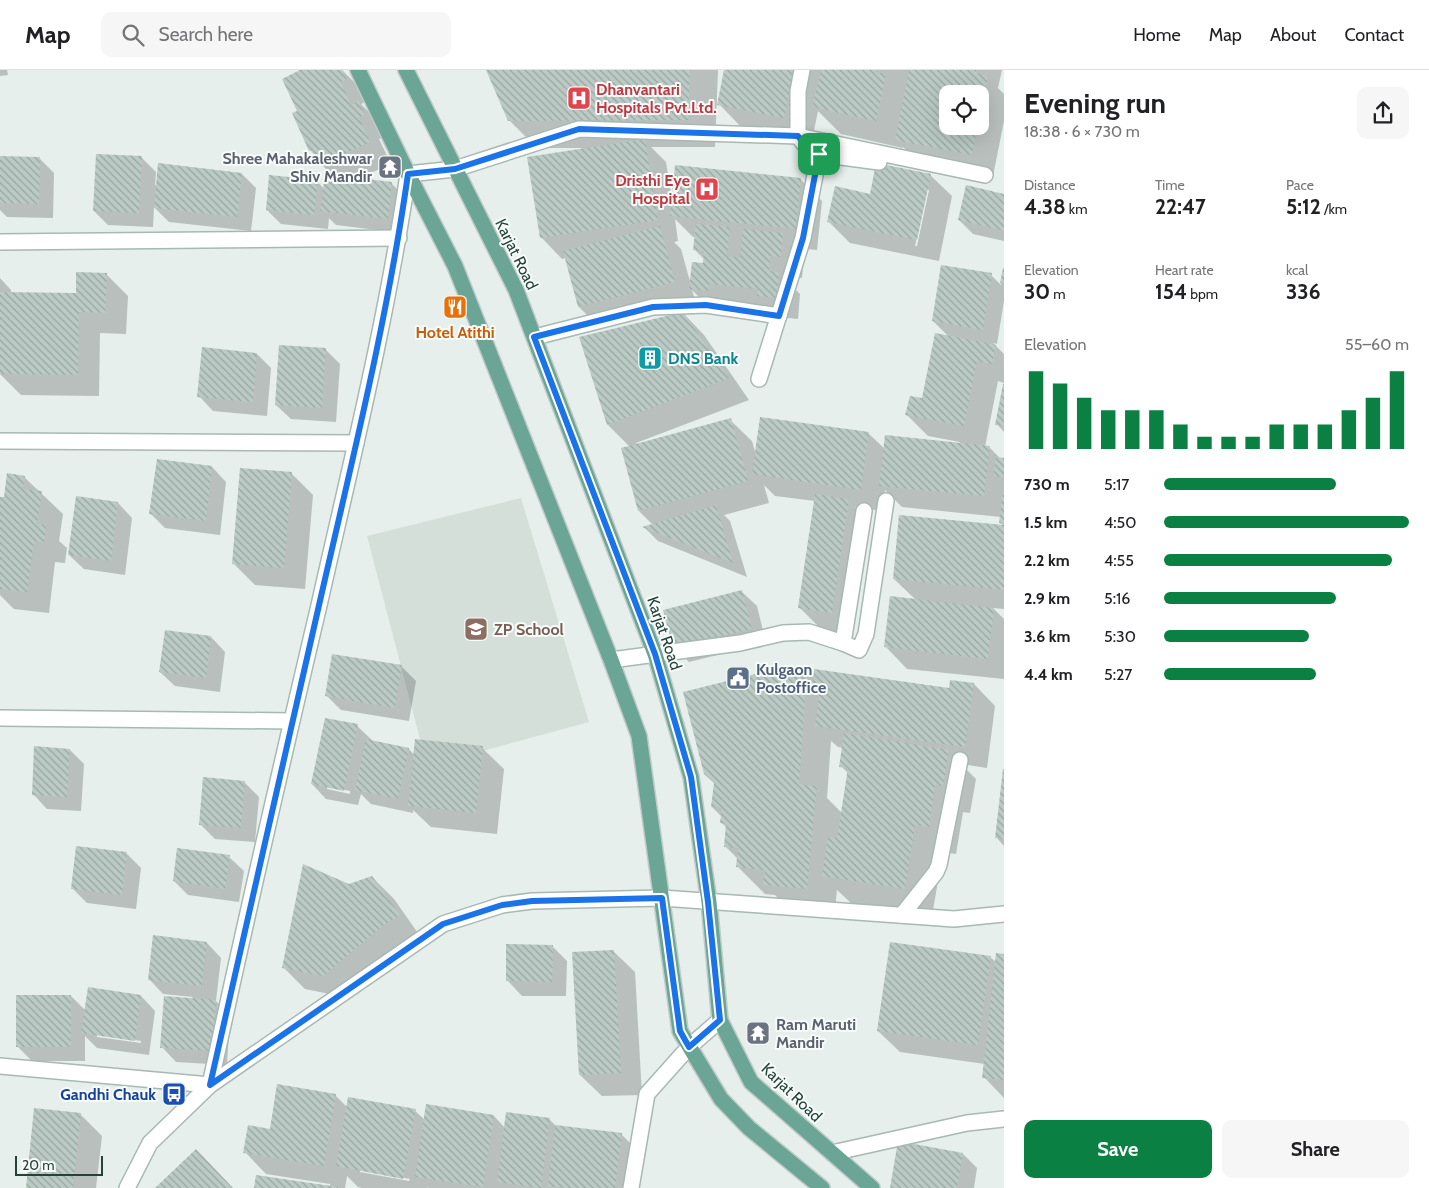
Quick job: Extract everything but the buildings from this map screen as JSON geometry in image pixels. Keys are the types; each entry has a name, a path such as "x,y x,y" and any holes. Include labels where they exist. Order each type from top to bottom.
{"main road":[{"path":"358,70 455,266 611,660 639,736 680,1031 721,1099 749,1128 822,1188"},
{"name":"Karjat Road","path":"406,70 516,290 655,654 691,777 708,902 720,1020 751,1082 872,1188"}],"street":[{"path":"802,70 798,91 798,136 808,149 819,154 932,170"},
{"path":"210,1085 356,443 399,238 408,174 455,169 579,129 798,136 985,176"},
{"path":"759,380 803,238 819,154"},
{"path":"0,242 399,238"},
{"path":"534,337 653,307 706,305 779,316"},
{"path":"0,441 356,443"},
{"path":"611,660 740,643 783,633 809,632 859,650 866,634 886,501"},
{"path":"843,643 864,511"},
{"path":"0,718 292,721"},
{"path":"902,915 940,865 960,760"},
{"path":"127,1188 150,1143 210,1085 443,924 502,905 532,901 662,898 954,919 1004,914"},
{"path":"631,1188 647,1094 689,1047 720,1020"},
{"path":"0,1066 210,1085"},
{"path":"832,1153 967,1123 1004,1119"}],"shaded area":[{"name":"ZP School","path":"521,498 589,722 427,766 367,536"}],"place":[{"name":"Dhanvantari Hospitals Pvt.Ltd.","path":"579,98"},
{"name":"Shree Mahakaleshwar Shiv Mandir","path":"390,167"},
{"name":"Dristhi Eye Hospital","path":"707,189"},
{"name":"Hotel Atithi","path":"455,307"},
{"name":"DNS Bank","path":"650,358"},
{"name":"ZP School","path":"476,629"},
{"name":"Kulgaon Postoffice","path":"738,678"},
{"name":"Ram Maruti Mandir","path":"758,1033"},
{"name":"Gandhi Chauk","path":"174,1094"}],"route":[{"path":"579,129 798,136 808,149 819,154 803,238 779,316 706,305 653,307 534,337 655,654 691,777 708,902 720,1020 689,1047 680,1031 662,898 532,901 502,905 443,924 210,1085 256,875 356,443 399,238 408,174 455,169 579,129"}]}
